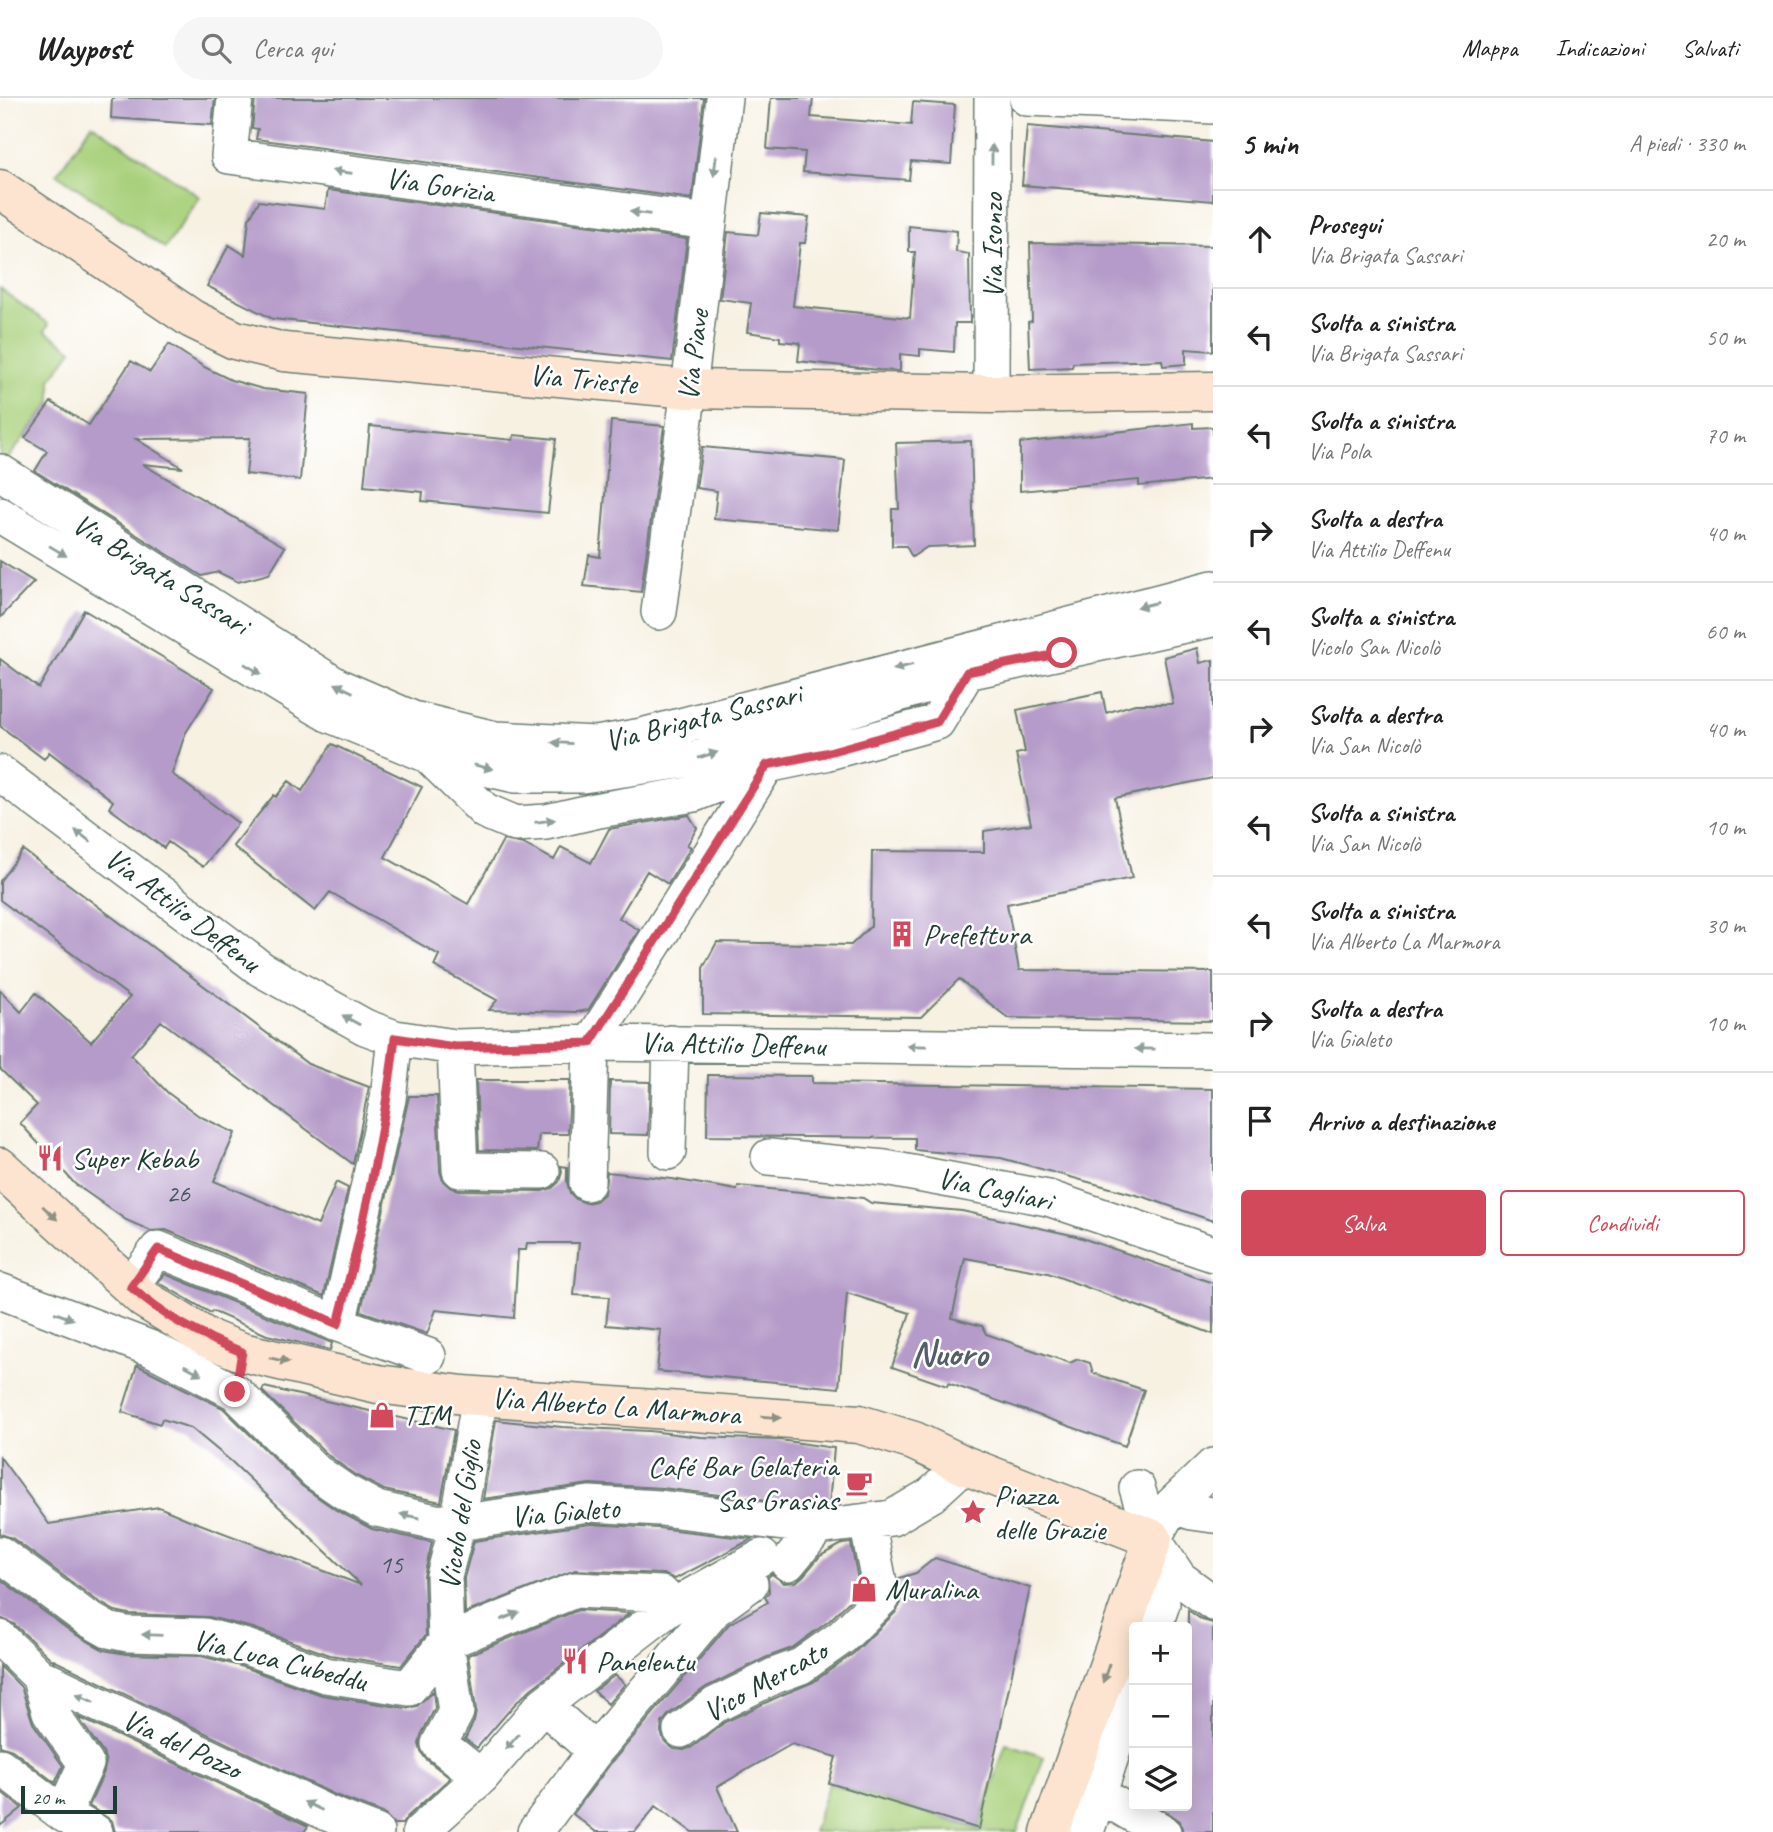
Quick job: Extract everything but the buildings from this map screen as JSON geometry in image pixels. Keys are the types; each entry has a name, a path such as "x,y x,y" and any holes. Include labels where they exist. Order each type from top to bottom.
{"street":[{"name":"Via Gorizia","path":"235,98 229,156 708,222"},
{"name":"Via Piave","path":"659,612 724,98"},
{"name":"Via Isonzo","path":"991,394 992,98"},
{"path":"1027,98 1213,106"},
{"name":"Via Trieste","path":"0,189 192,319 235,340 284,352 689,389 991,394 1213,391"},
{"name":"Via Brigata Sassari","path":"7,488 337,686 412,719 495,739 596,744 642,736 1213,588"},
{"name":"Via Brigata Sassari","path":"0,516 328,714 428,755 515,775 583,775 699,758 967,672 1213,619"},
{"name":"Via Brigata Sassari","path":"428,755 485,811 516,824 546,822 694,794 767,765 825,753 937,722 967,672"},
{"path":"587,1183 590,1043 767,765"},
{"name":"Via Attilio Deffenu","path":"0,774 261,969 365,1027 395,1038 455,1047 671,1043 1213,1050"},
{"path":"338,1324 388,1098 395,1038"},
{"path":"668,1152 671,1043"},
{"path":"455,1047 460,1170 542,1171"},
{"name":"Via Cagliari","path":"769,1157 885,1168 1048,1198 1213,1254"},
{"name":"Via Alberto La Marmora","path":"0,1167 144,1299 207,1338 242,1352 378,1384 480,1396 859,1424 914,1441 964,1465 1153,1539"},
{"path":"131,1287 158,1249 338,1324 428,1356"},
{"name":"Via Gialeto","path":"0,1291 152,1349 235,1392 316,1472 345,1492 377,1509 436,1522 458,1523 589,1504 660,1508 818,1528 892,1518 930,1495 964,1465"},
{"path":"235,1392 242,1352"},
{"name":"Vicolo del Giglio","path":"480,1396 458,1523 444,1576 446,1642 456,1712 439,1744 481,1777"},
{"path":"1086,1832 1084,1786 1153,1539 1172,1506 1213,1466"},
{"path":"1137,1488 1153,1539 1162,1604 1156,1622"},
{"path":"1172,1506 1213,1515"},
{"name":"Vico Mercato","path":"681,1730 715,1705 774,1676 802,1666 842,1637 882,1598 867,1521"},
{"path":"535,1832 595,1751 715,1609 818,1528"},
{"path":"1153,1539 1180,1578 1213,1603"},
{"name":"Via Luca Cubeddu","path":"0,1554 85,1617 108,1630 128,1634 204,1636 246,1647 325,1675 409,1688 446,1642 575,1590 662,1594 668,1609"},
{"path":"420,1832 481,1777 543,1705 668,1609 775,1560"},
{"name":"Via del Pozzo","path":"0,1638 39,1676 327,1813 376,1832"},
{"path":"39,1676 50,1712 86,1764 64,1814"},
{"path":"1050,1832 1084,1786 1129,1697"},
{"path":"543,1705 595,1751"},
{"path":"0,1766 64,1814 94,1832"},
{"path":"1084,1786 1163,1832"}],"green space":[{"path":"92,124 200,197 165,248 57,174"},
{"path":"0,289 49,324 45,331 72,350 51,379 51,402 6,461 0,457"},
{"path":"1006,1744 1044,1757 1017,1832 813,1832 829,1783 978,1829"}],"place":[{"name":"Prefettura","path":"902,934"},
{"name":"Super Kebab","path":"50,1158"},
{"name":"TIM","path":"382,1415"},
{"name":"Café Bar Gelateria Sas Grasias","path":"859,1483"},
{"name":"Piazza delle Grazie","path":"973,1512"},
{"name":"Muralina","path":"864,1589"},
{"name":"Panelentu","path":"575,1661"}],"district":[{"name":"Nuoro","path":"949,1352"}],"route":[{"path":"235,1392 242,1352 207,1338 174,1319 131,1287 158,1249 338,1324 388,1098 395,1038 455,1047 590,1043 767,765 825,753 937,722 967,672 1062,653"}]}
